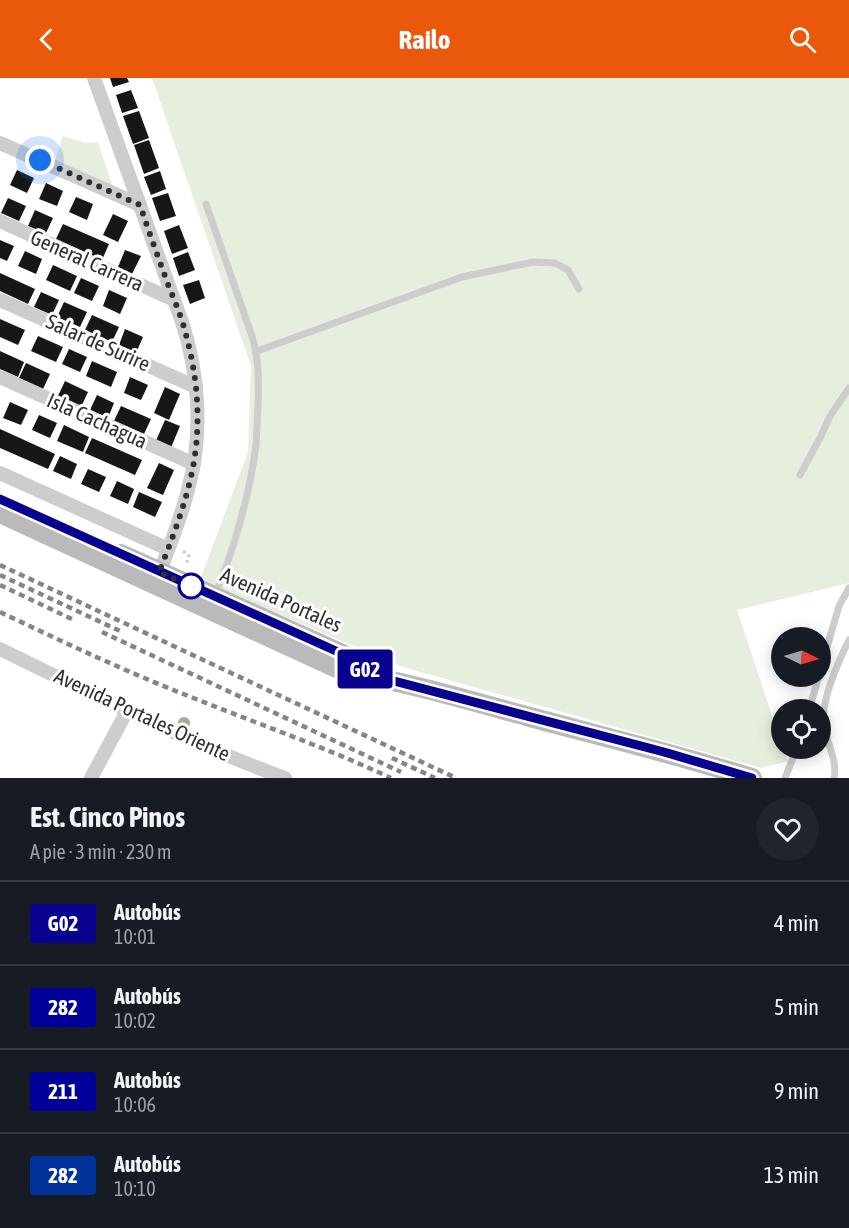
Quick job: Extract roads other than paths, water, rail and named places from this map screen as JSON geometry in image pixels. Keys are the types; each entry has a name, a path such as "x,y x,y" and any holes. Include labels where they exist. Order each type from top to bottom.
{"main road":[{"name":"Avenida Portales","path":"0,499 343,671 375,676 664,752 752,778"},
{"name":"Avenida Portales","path":"0,513 157,578 214,596 347,656 375,676"}],"street":[{"path":"94,78 187,338 196,387 197,421 194,464 184,505 157,578"},
{"path":"0,143 140,205"},
{"name":"General Carrera","path":"0,221 174,300"},
{"name":"Salar de Surire","path":"0,300 196,387"},
{"name":"Isla Cachagua","path":"0,377 194,464"},
{"path":"0,473 168,549"},
{"name":"Avenida Portales Oriente","path":"0,649 127,711 285,778"},
{"path":"91,778 127,711"}],"lane":[{"path":"206,204 257,351 258,375 256,445 238,527 214,596"},
{"path":"257,351 462,277 533,262 555,262 568,270 579,289"},
{"path":"800,474 830,416 849,388"},
{"path":"831,633 839,606 849,588"},
{"path":"834,778 836,771 833,753 826,738 823,721 825,700 849,640"},
{"path":"785,778 793,759"}],"railway":[{"path":"0,565 456,778"},
{"path":"0,575 120,631"},
{"path":"0,585 74,620"},
{"path":"0,612 146,679 391,778"},
{"path":"102,632 401,772"},
{"path":"392,758 435,778"}]}
